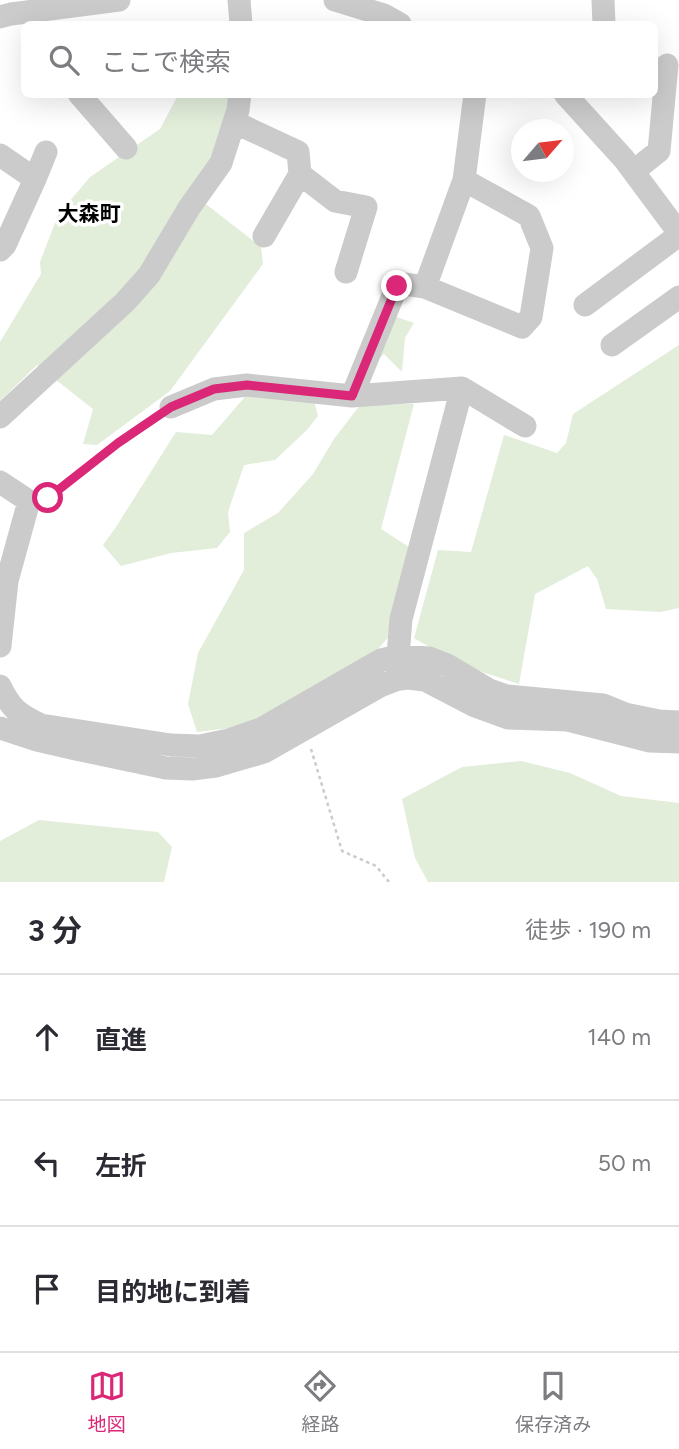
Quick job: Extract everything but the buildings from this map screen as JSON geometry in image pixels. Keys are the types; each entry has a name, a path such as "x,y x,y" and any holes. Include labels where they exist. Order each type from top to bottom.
{"street":[{"path":"0,17 37,18 119,0"},
{"path":"239,0 241,21"},
{"path":"335,0 392,17"},
{"path":"603,0 604,21"},
{"path":"634,172 659,151 667,65"},
{"path":"82,98 126,148"},
{"path":"0,417 125,302 149,275 189,208 221,163 239,98"},
{"path":"425,287 464,180 474,98"},
{"path":"569,98 634,172 679,234 585,305"},
{"path":"234,122 298,152 300,174 264,236"},
{"path":"0,250 46,152"},
{"path":"0,155 35,179"},
{"path":"300,174 335,201 366,206 346,272"},
{"path":"352,396 397,286 404,284 425,287 522,327 531,317 542,248 529,216 464,180"},
{"path":"611,345 679,297"},
{"path":"171,407 214,389 247,385 352,396 462,388 525,426"},
{"path":"398,656 401,619 462,388"},
{"path":"0,482 29,501 7,581 0,646"},
{"path":"0,728 200,746 261,729 381,660 398,656 429,658 447,665 489,690 507,696 603,705 636,716 679,722"},
{"path":"0,686 8,703 39,732 166,768 216,766 264,752 380,686 408,678 425,680 475,706 508,718 568,720 650,741 679,742"}],"path":[{"path":"29,501 48,498 118,443 171,407"},
{"path":"305,729 342,851 376,866 389,882"}],"green space":[{"path":"176,98 230,98 212,157 193,194 261,247 263,264 170,391 97,445 83,444 93,409 37,365 0,401 0,342 41,274 40,262 58,215 90,177 160,129"},
{"path":"391,315 414,323 405,338 402,372 384,354 369,369"},
{"path":"679,345 679,608 660,612 606,609 597,579 588,566 535,594 519,684 460,665 414,638 438,550 471,552 504,435 557,453 566,443 573,414"},
{"path":"250,391 314,400 318,416 275,460 244,465 228,512 230,532 217,548 171,553 121,566 103,545 176,432 212,435"},
{"path":"414,404 381,529 409,547 391,634 374,654 297,700 239,727 197,732 188,704 198,653 244,570 244,533 278,513 313,474 334,439 360,405"},
{"path":"521,761 570,773 621,796 679,803 679,882 428,882 415,858 402,799 462,767"},
{"path":"39,820 158,832 172,847 164,882 0,882 0,841"}],"district":[{"name":"大森町","path":"89,213"}],"route":[{"path":"48,498 118,443 171,407 214,389 247,385 352,396 397,286"}]}
